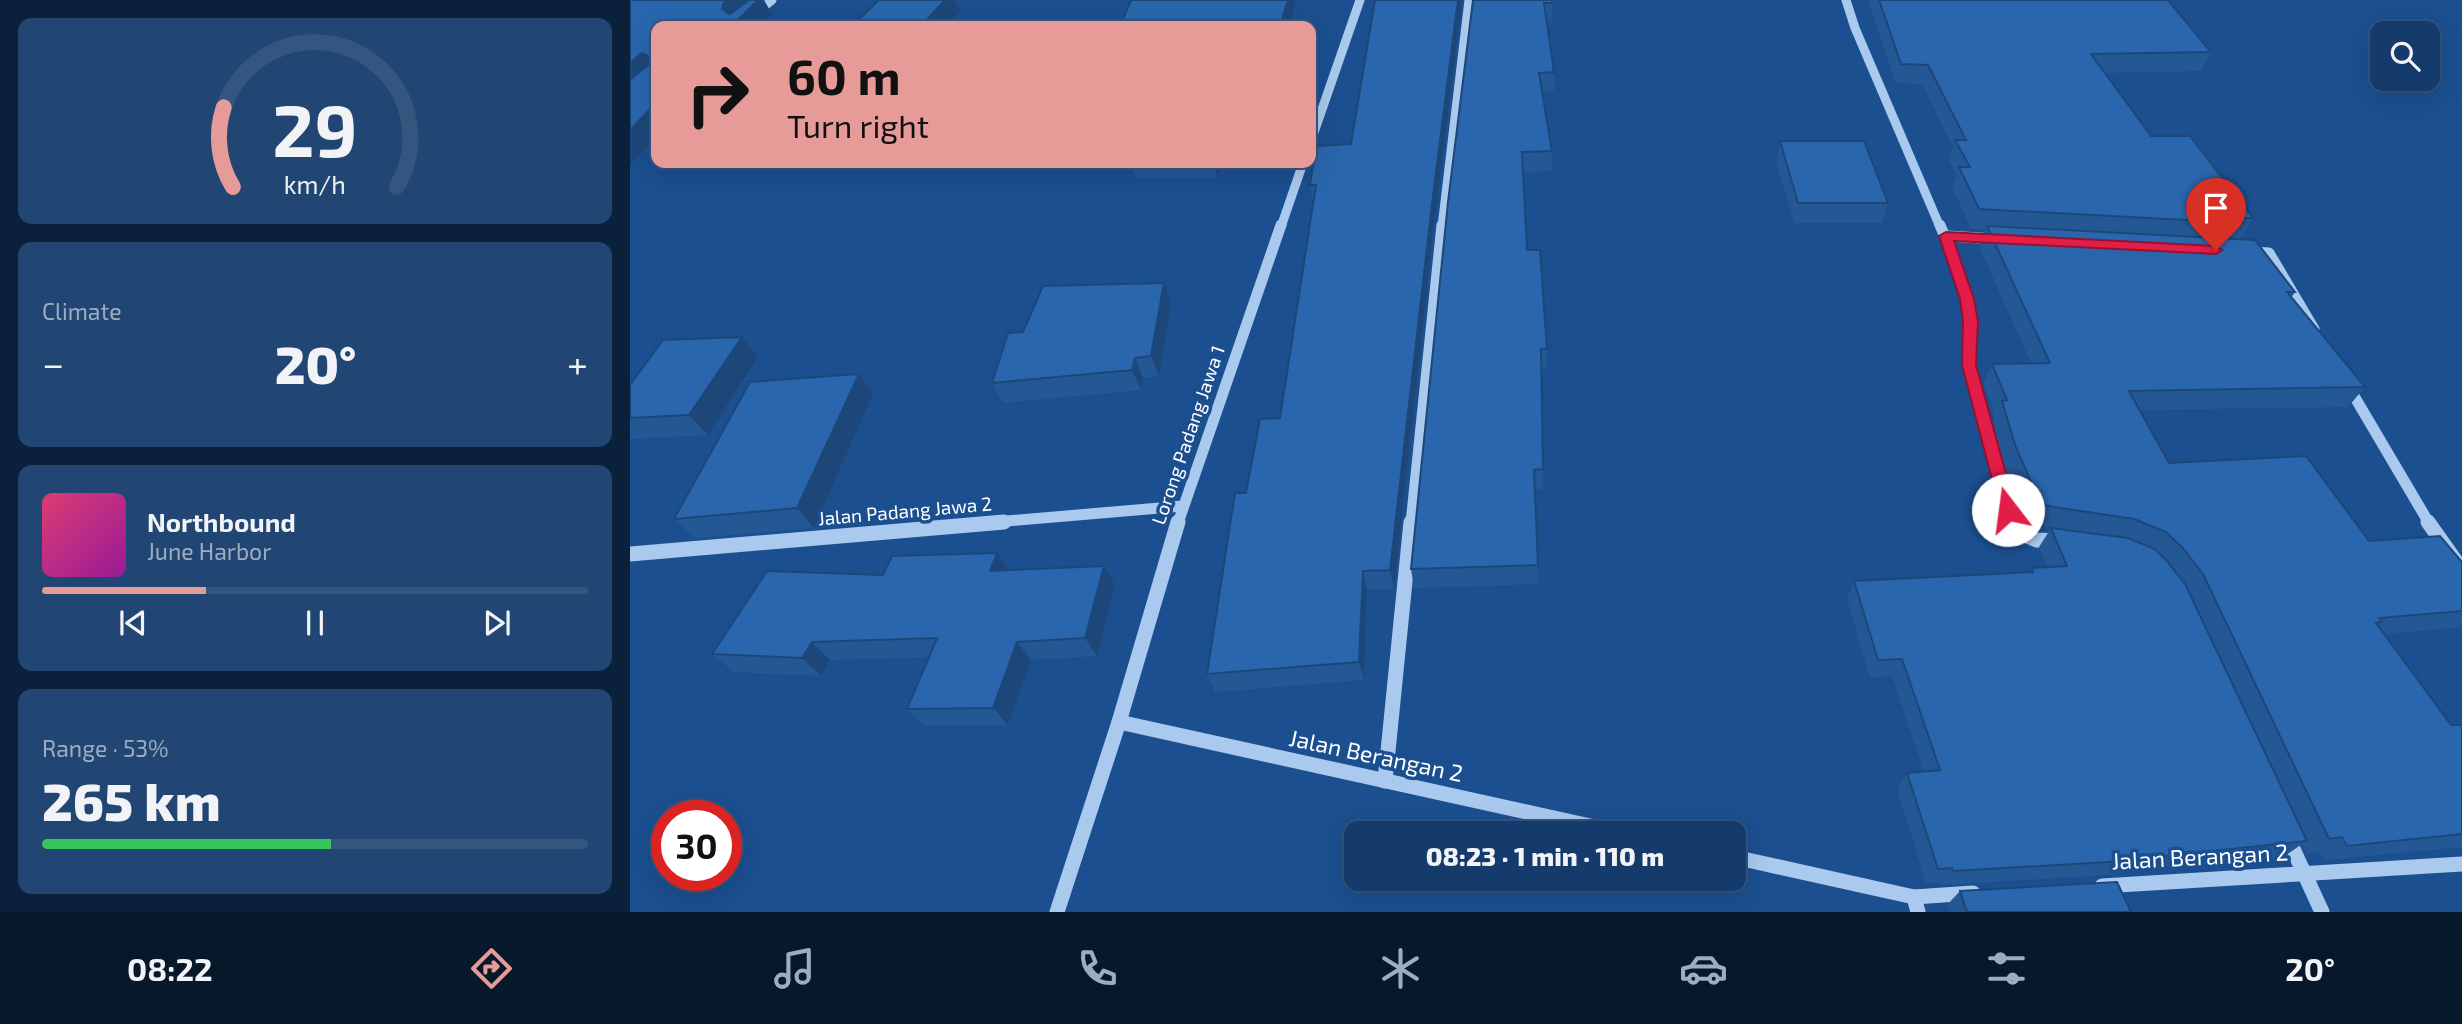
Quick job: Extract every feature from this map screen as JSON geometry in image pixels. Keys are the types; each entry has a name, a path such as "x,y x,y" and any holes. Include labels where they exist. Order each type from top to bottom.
{"street":[{"path":"746,21 772,0"},
{"path":"1316,127 1360,0"},
{"path":"1385,781 1444,203 1469,0"},
{"path":"1846,0 1855,28 1946,236 1967,299 1970,321 1969,365 2008,510 2020,533 2037,540 2073,542"},
{"name":"Lorong Padang Jawa 1","path":"1058,912 1119,722 1182,506 1301,168"},
{"path":"1946,236 2013,240"},
{"path":"2242,252 2269,253 2319,337"},
{"path":"2340,372 2431,527 2462,570"},
{"name":"Jalan Padang Jawa 2","path":"630,554 1182,506"},
{"name":"Jalan Berangan 2","path":"1119,722 1567,821"},
{"path":"2281,824 2322,912"},
{"path":"1746,861 1916,904 1984,893"},
{"name":"Jalan Berangan 2","path":"2081,887 2462,864"}],"building":[{"path":"630,0 727,0 722,9 730,14 749,0 758,0 737,21 651,21 651,108 630,130 630,80 648,65 648,56 642,53 630,63"},
{"path":"879,0 945,0 926,21 857,21"},
{"path":"1131,0 1288,0 1282,21 1122,21"},
{"path":"1375,0 1458,0 1390,570 1363,571 1359,662 1207,674 1235,493 1246,493 1260,419 1280,418 1316,185 1310,185 1313,168 1316,168 1316,146 1351,144"},
{"path":"1473,0 1552,0 1552,3 1544,3 1554,72 1539,73 1552,151 1522,152 1527,250 1540,250 1547,349 1541,349 1543,469 1534,470 1538,565 1411,569 1448,202"},
{"path":"1879,0 2168,0 2211,52 2091,54 2151,136 2190,136 2253,218 2239,218 2242,223 1979,209 1959,167 1970,167 1955,140 1966,140 1928,65 1901,64"},
{"path":"1780,141 1864,141 1888,203 1798,203"},
{"path":"1987,226 2255,240 2295,292 2287,292 2365,387 2129,391 2169,463 2306,456 2369,541 2440,536 2462,562 2462,611 2379,618 2382,622 2376,623 2451,725 2462,725 2462,834 2347,846 2342,837 2329,839 2203,574 2182,547 2166,532 2134,519 2041,505 2015,445 2002,401 2007,400 1992,364 2050,363"},
{"path":"1164,283 1151,356 1135,358 1132,370 992,383 1008,333 1023,332 1043,286"},
{"path":"742,337 689,415 630,418 630,385 663,340"},
{"path":"859,374 797,508 674,519 750,382"},
{"path":"2051,528 2128,538 2155,549 2166,560 2185,584 2307,841 2108,862 1953,871 1952,868 1938,869 1907,773 1940,770 1902,659 1878,660 1854,581 2033,572 2031,568 2067,566"},
{"path":"997,553 990,571 1104,566 1085,638 1017,642 993,708 907,709 937,638 812,642 802,658 712,654 767,571 883,575 892,556"},
{"path":"2117,882 2131,912 1967,912 1960,891"}],"route":[{"path":"2008,510 1969,365 1970,321 1967,299 1946,236 2216,250"}]}
